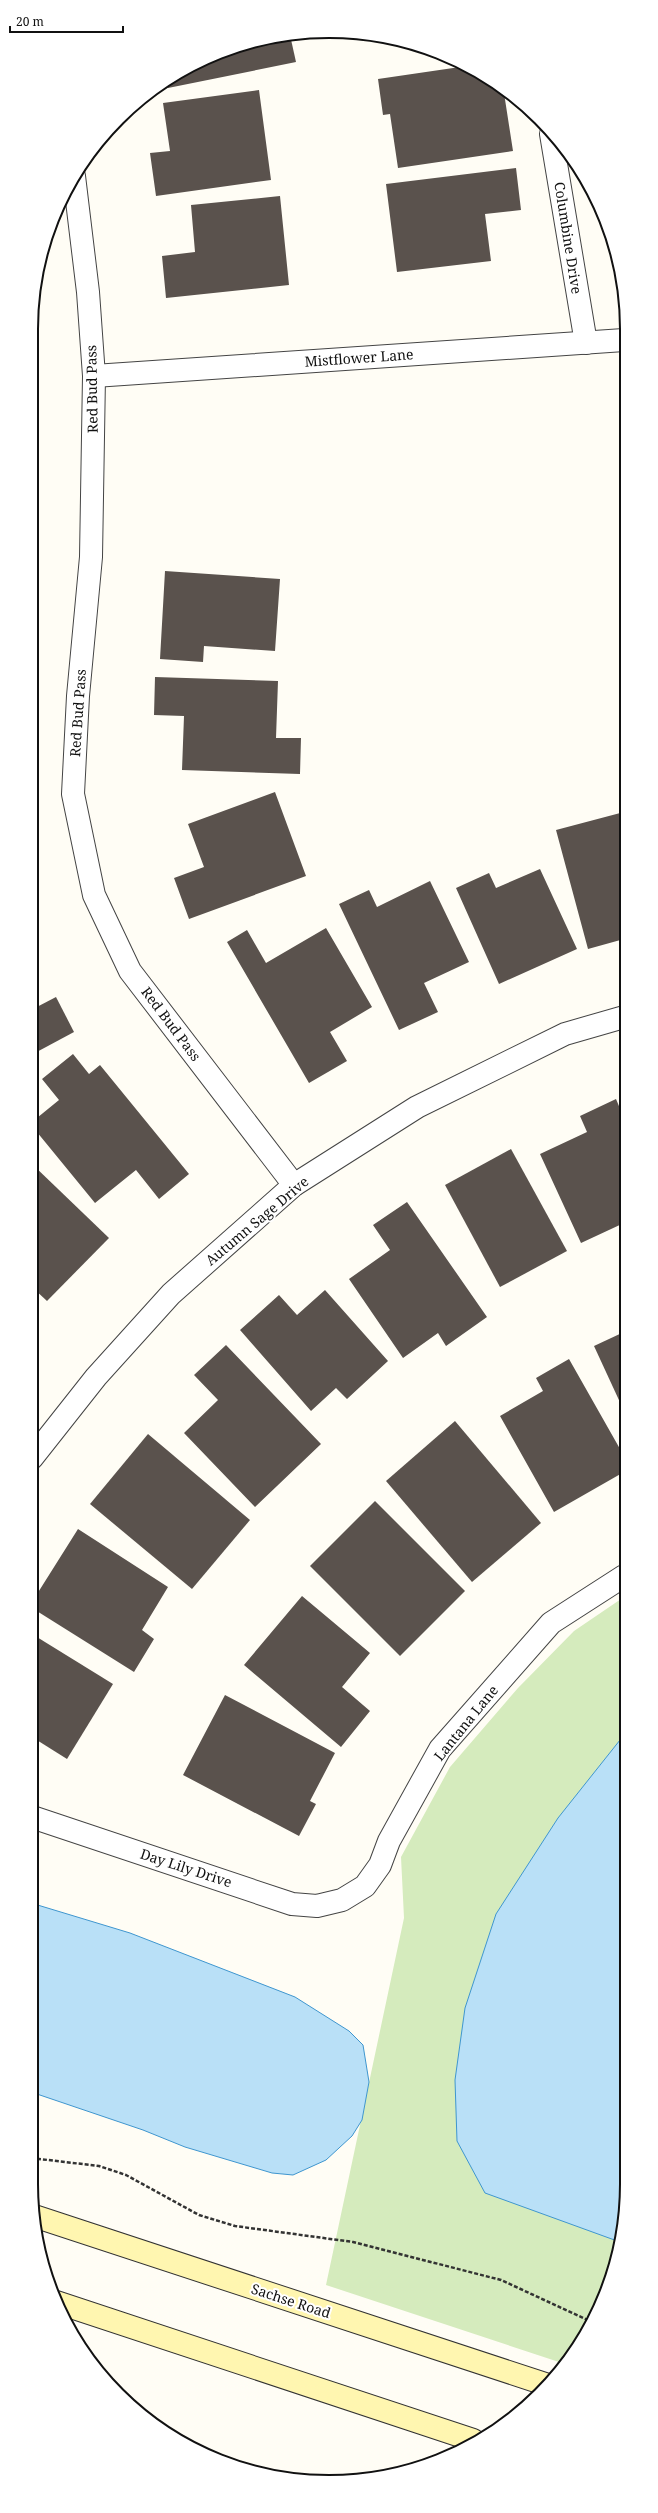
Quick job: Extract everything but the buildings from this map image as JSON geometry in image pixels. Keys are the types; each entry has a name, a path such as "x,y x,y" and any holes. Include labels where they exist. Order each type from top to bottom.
{"main road":[{"name":"Sachse Road","path":"40,2218 542,2383"},
{"path":"64,2305 469,2439"}],"street":[{"name":"Columbine Drive","path":"552,143 586,343"},
{"name":"Red Bud Pass","path":"75,186 88,292 94,376 91,557 78,696 73,794 94,895 130,971 294,1185"},
{"name":"Mistflower Lane","path":"94,376 620,340"},
{"name":"Autumn Sage Drive","path":"38,1450 96,1377 172,1294 294,1185 417,1107 565,1034 620,1018"},
{"name":"Lantana Lane","path":"342,1900 364,1886 380,1865 389,1841 440,1749 551,1623 620,1579"},
{"name":"Day Lily Drive","path":"38,1819 292,1904 317,1906 342,1900"}],"path":[{"path":"38,2159 99,2166 126,2175 199,2215 235,2226 353,2242 501,2280 587,2319"}],"green space":[{"path":"620,1600 620,2184 618,2222 605,2278 581,2330 559,2362 326,2285 404,1918 401,1857 450,1767 518,1688 574,1631"}],"water":[{"path":"620,1740 620,2184 618,2222 614,2240 485,2193 457,2141 455,2080 465,2008 496,1914 558,1818"},
{"path":"38,1905 130,1933 295,1997 349,2031 363,2045 369,2082 362,2120 352,2136 326,2160 293,2175 272,2173 185,2147 143,2130 38,2094"}]}
